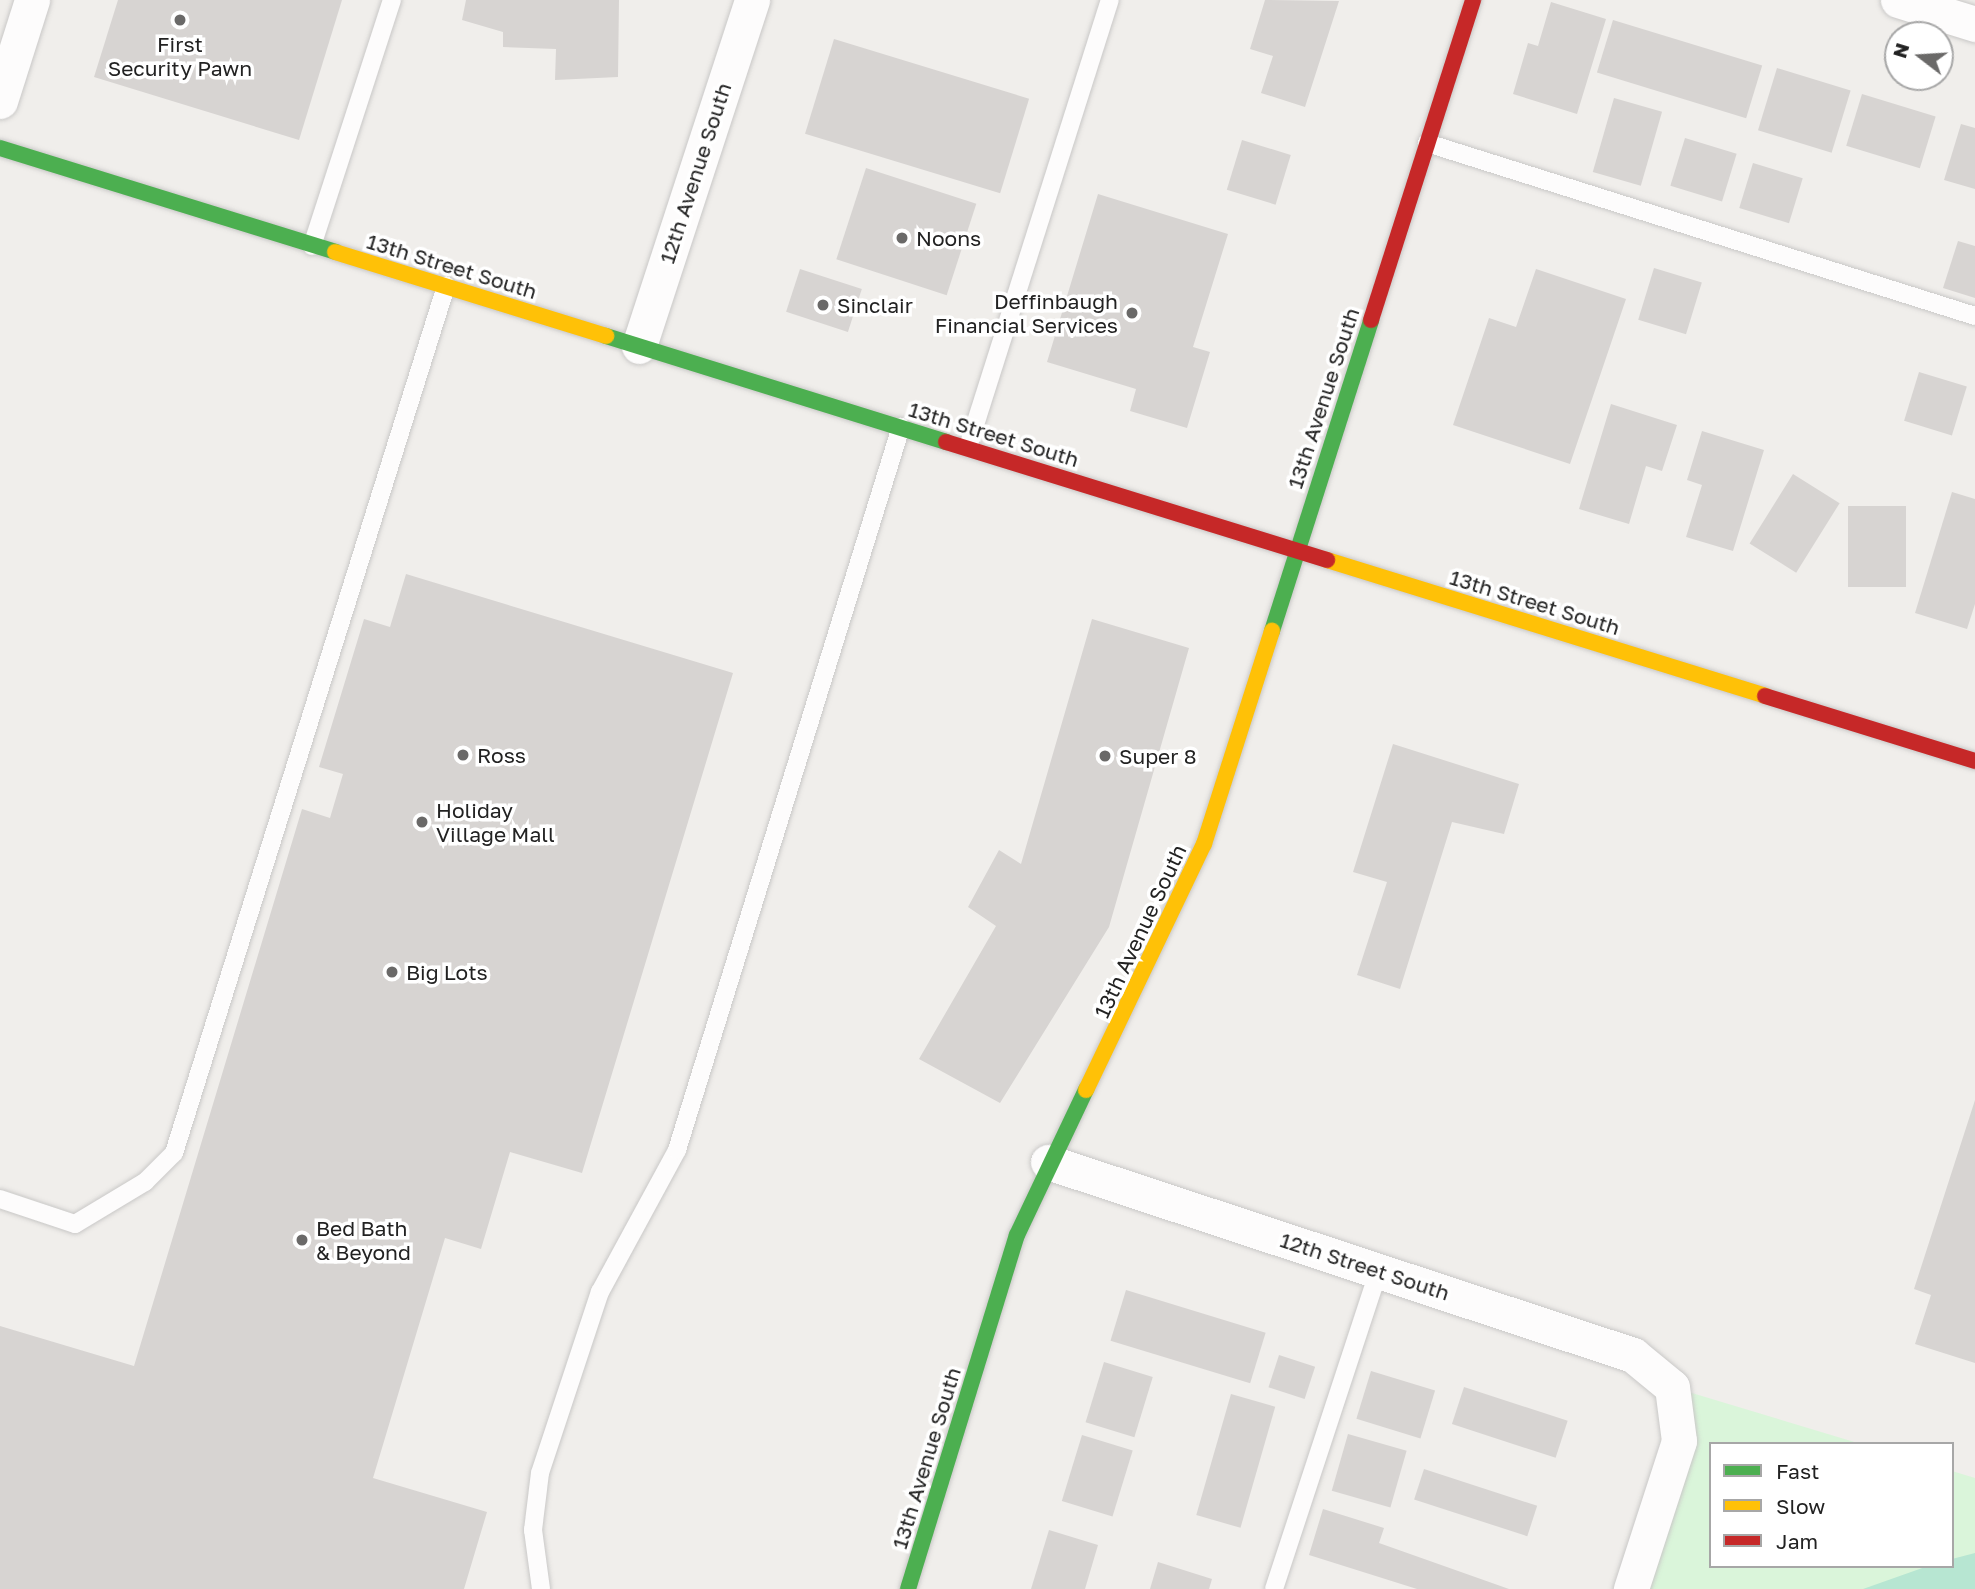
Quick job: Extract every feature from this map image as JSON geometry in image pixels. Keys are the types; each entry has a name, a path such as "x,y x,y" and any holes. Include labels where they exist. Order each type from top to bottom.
{"street":[{"path":"0,101 33,0"},
{"name":"12th Avenue South","path":"639,346 751,0"},
{"name":"13th Avenue South","path":"908,1589 1017,1235 1048,1162 1167,931 1204,844 1473,0"},
{"path":"1898,0 1975,24"},
{"name":"13th Street South","path":"0,148 1975,761"},
{"name":"12th Street South","path":"1048,1162 1633,1355 1672,1387 1679,1441 1631,1589"}],"lane":[{"path":"312,246 392,0"},
{"path":"968,447 1110,0"},
{"path":"1427,143 1975,316"},
{"path":"0,1199 75,1224 145,1182 174,1153 446,286"},
{"path":"541,1589 533,1530 540,1474 600,1292 677,1150 901,427"},
{"path":"1274,1589 1379,1270"}],"green space":[{"path":"1672,1387 1854,1442 1709,1442 1709,1568 1954,1568 1954,1472 1975,1478 1975,1589 1631,1589"},
{"path":"1975,1553 1975,1589 1863,1589 1922,1568 1954,1568 1954,1558"}],"building":[{"path":"118,0 342,0 299,140 94,77"},
{"path":"466,0 619,0 618,77 555,80 556,49 503,47 503,32 462,20"},
{"path":"1265,0 1339,1 1305,107 1261,93 1273,56 1250,49"},
{"path":"1551,2 1606,19 1577,114 1513,94 1528,43 1538,46"},
{"path":"1613,20 1762,66 1746,118 1597,73"},
{"path":"834,39 1029,99 1000,193 805,134"},
{"path":"1777,68 1851,91 1832,153 1758,130"},
{"path":"1862,94 1936,117 1920,168 1846,146"},
{"path":"1614,98 1662,112 1641,186 1593,172"},
{"path":"1961,124 1975,128 1975,189 1944,180"},
{"path":"1685,138 1737,154 1722,202 1670,186"},
{"path":"1242,140 1291,155 1276,205 1227,190"},
{"path":"1753,163 1803,178 1789,223 1739,208"},
{"path":"866,168 976,204 947,295 836,259"},
{"path":"1098,194 1228,234 1193,347 1210,352 1187,428 1130,411 1136,389 1047,362"},
{"path":"1958,241 1975,246 1975,298 1943,288"},
{"path":"1654,268 1702,283 1686,334 1638,320"},
{"path":"800,269 862,289 848,332 786,312"},
{"path":"1536,269 1626,299 1570,464 1453,425 1489,318 1516,327"},
{"path":"1919,372 1967,387 1952,435 1904,421"},
{"path":"1611,404 1677,425 1662,471 1646,466 1629,524 1579,509"},
{"path":"1702,431 1764,450 1733,551 1686,537 1702,485 1687,480"},
{"path":"1793,474 1840,503 1796,573 1750,544"},
{"path":"1952,492 1975,499 1975,604 1967,629 1915,613"},
{"path":"1848,506 1906,506 1906,587 1848,587"},
{"path":"406,574 733,673 582,1173 510,1152 481,1249 445,1238 373,1478 487,1512 464,1589 0,1589 0,1326 134,1366 302,809 330,818 343,774 319,767 364,619 390,627"},
{"name":"Super 8","path":"1092,619 1189,648 1109,927 1000,1103 919,1059 996,926 968,907 999,850 1021,864"},
{"path":"1393,744 1519,784 1504,834 1452,822 1400,989 1357,975 1387,882 1353,872"},
{"path":"1975,1100 1975,1363 1915,1344 1931,1295 1914,1289"},
{"path":"1126,1290 1266,1333 1250,1383 1111,1341"},
{"path":"1279,1355 1315,1367 1305,1399 1268,1387"},
{"path":"1104,1362 1153,1377 1134,1437 1086,1422"},
{"path":"1371,1371 1435,1391 1420,1438 1356,1419"},
{"path":"1464,1387 1568,1421 1556,1458 1452,1424"},
{"path":"1231,1394 1275,1407 1240,1528 1196,1515"},
{"path":"1348,1434 1407,1451 1390,1508 1332,1491"},
{"path":"1082,1435 1133,1450 1113,1516 1062,1501"},
{"path":"1424,1469 1537,1506 1527,1536 1414,1499"},
{"path":"1323,1509 1384,1528 1379,1543 1509,1589 1417,1589 1309,1555"},
{"path":"1049,1530 1098,1545 1085,1589 1031,1589"},
{"path":"1158,1562 1212,1579 1209,1589 1150,1589"}],"traffic: fast":[{"path":"0,148 335,252"},
{"path":"1272,631 1371,320"},
{"path":"606,336 946,442"},
{"path":"908,1589 1017,1235 1086,1090"}],"traffic: slow":[{"path":"335,252 606,336"},
{"path":"1327,560 1765,696"},
{"path":"1086,1090 1204,844 1272,631"}],"traffic: jam":[{"path":"1371,320 1473,0"},
{"path":"946,442 1327,560"},
{"path":"1765,696 1975,761"}],"place":[{"name":"First Security Pawn","path":"180,20"},
{"name":"Noons","path":"902,238"},
{"name":"Sinclair","path":"823,305"},
{"name":"Deffinbaugh Financial Services","path":"1132,313"},
{"name":"Ross","path":"463,755"},
{"name":"Super 8","path":"1105,756"},
{"name":"Holiday Village Mall","path":"422,822"},
{"name":"Big Lots","path":"392,972"},
{"name":"Bed Bath & Beyond","path":"302,1240"}]}
